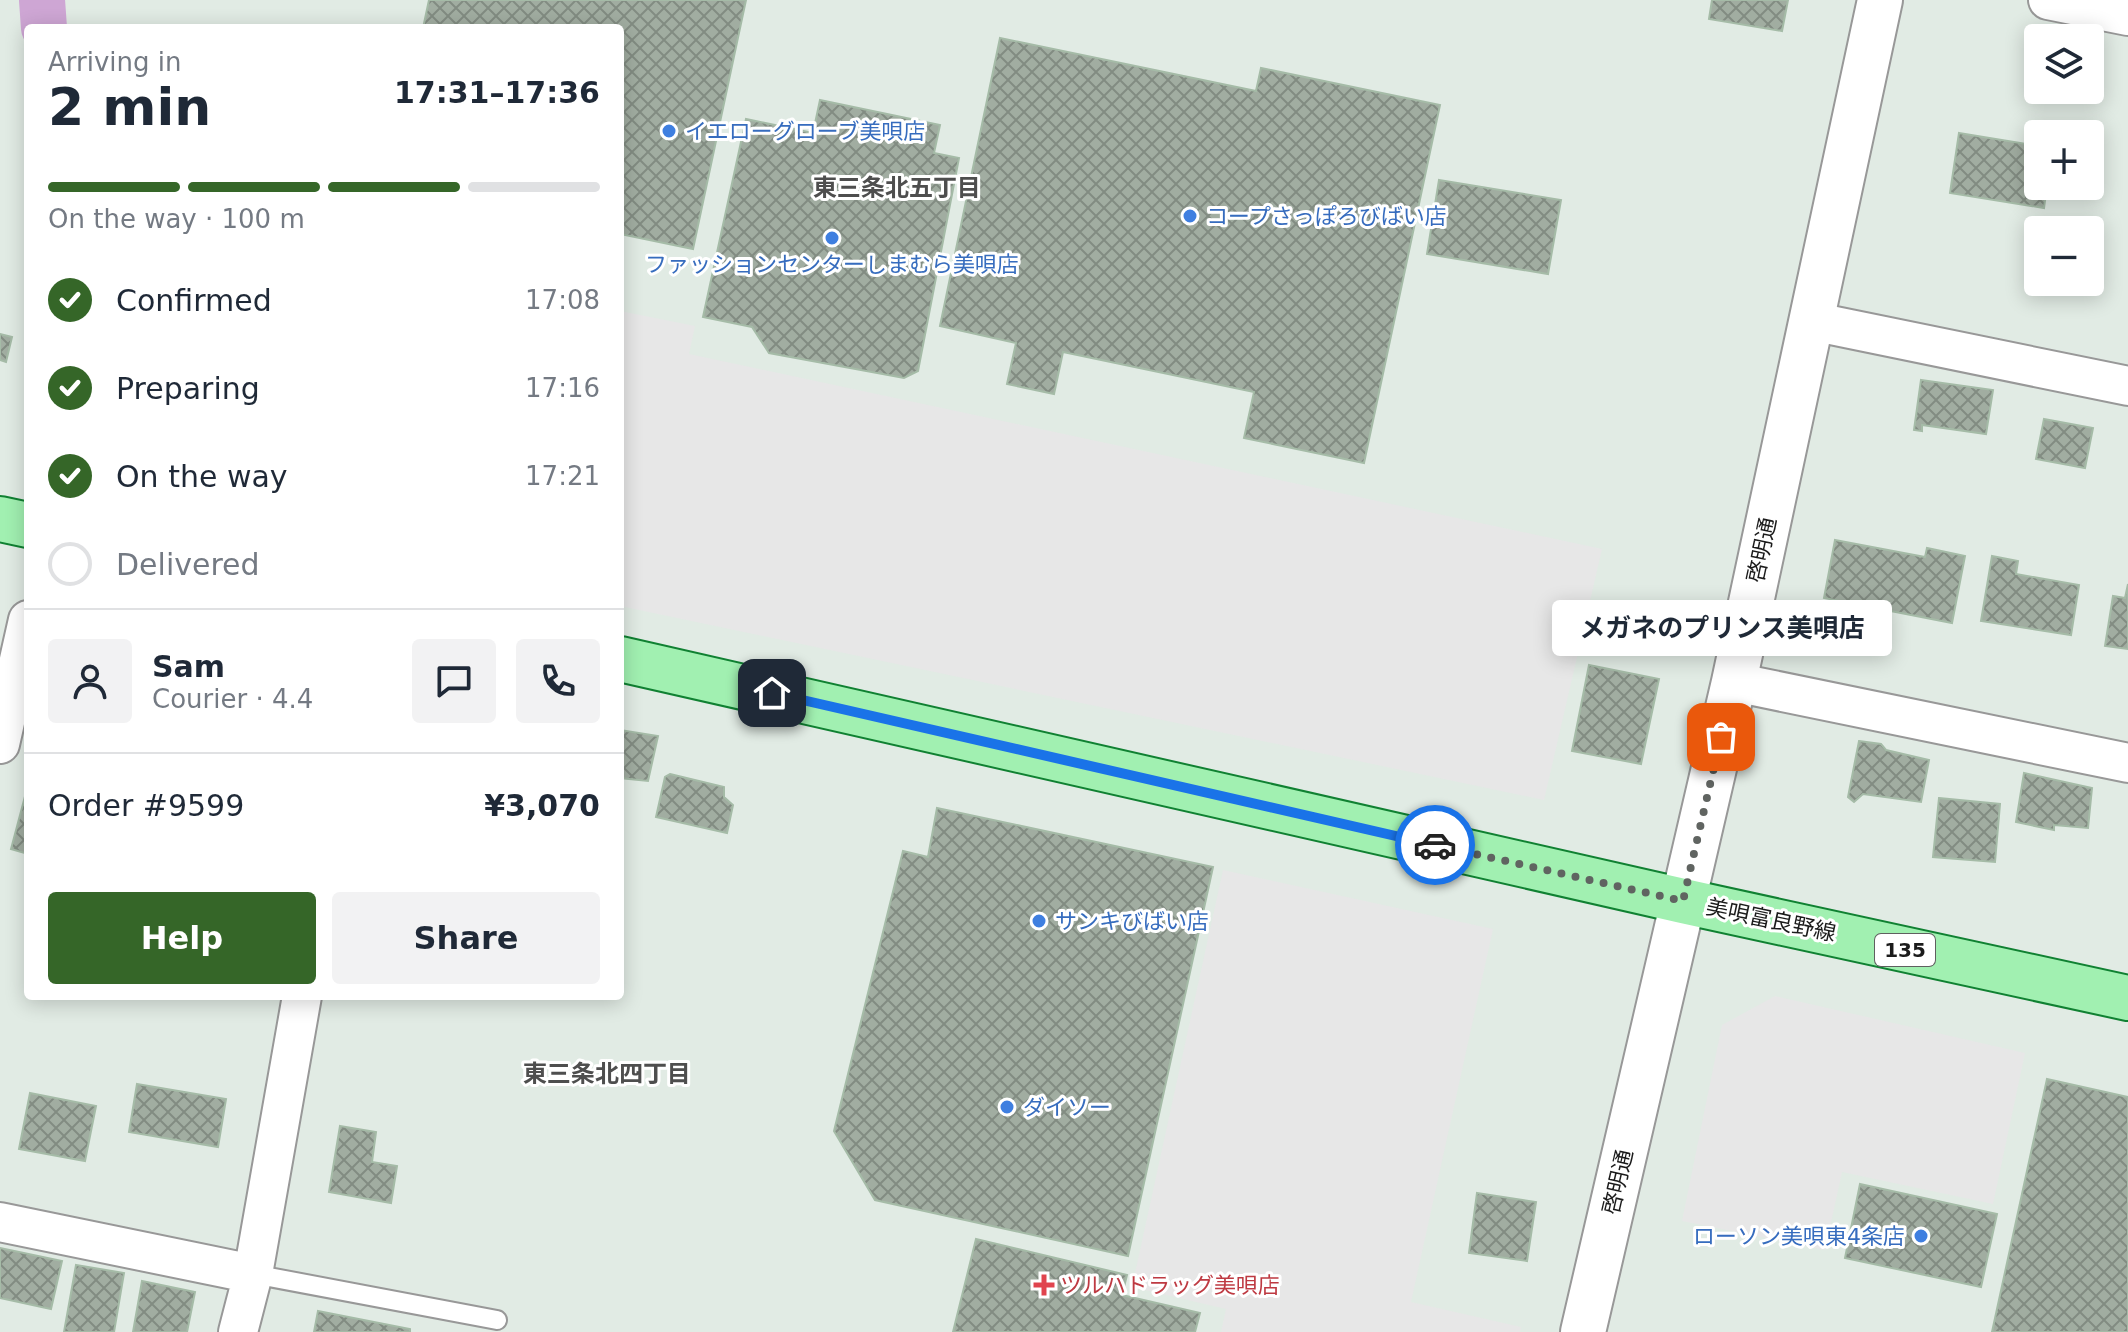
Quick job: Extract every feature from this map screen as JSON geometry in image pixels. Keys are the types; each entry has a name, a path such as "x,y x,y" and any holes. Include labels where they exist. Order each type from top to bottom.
{"main road":[{"path":"0,519 24,524"},
{"name":"美唄富良野線","path":"624,660 1683,901 2128,998"}],"street":[{"name":"啓明通","path":"1583,1332 1734,682 1880,0"},
{"path":"2048,0 2128,16"},
{"path":"1811,321 2128,386"},
{"path":"0,744 24,638"},
{"path":"1734,682 2128,763"},
{"path":"238,1332 253,1274 301,1000"},
{"path":"0,1222 253,1274"}],"lane":[{"path":"253,1274 497,1320"}],"shaded area":[{"path":"624,312 695,326 689,354 1602,549 1544,800 624,607"},
{"path":"1223,870 1493,929 1411,1302 1521,1327 1520,1332 1221,1332 1226,1309 1132,1287"},
{"path":"1775,996 2025,1053 1993,1204 1842,1172 1825,1250 1682,1221 1722,1025"}],"building":[{"name":"イエローグローブ美唄店","path":"429,0 746,0 693,249 624,235 624,24 424,24"},
{"path":"1712,0 1788,0 1782,31 1709,19"},
{"name":"コープさっぽろびばい店","path":"1000,38 1256,91 1261,68 1440,105 1364,463 1244,438 1254,392 1063,352 1054,394 1007,384 1016,343 940,326"},
{"name":"ファッションセンターしまむら美唄店","path":"820,100 940,125 934,153 959,158 918,371 904,378 769,353 752,327 703,317 746,119 813,133"},
{"path":"1959,133 2024,144 2024,200 2045,200 2044,208 1950,193"},
{"path":"1439,180 1561,200 1548,274 1427,254"},
{"path":"0,334 12,337 6,362 0,360"},
{"path":"1921,380 1993,390 1986,434 1922,425 1922,431 1914,430"},
{"path":"2044,419 2093,428 2085,468 2036,459"},
{"path":"1835,540 1925,557 1927,548 1965,556 1952,623 1824,598"},
{"path":"1992,556 2018,561 2016,574 2079,585 2071,635 1981,621"},
{"path":"2128,584 2128,649 2105,646 2113,596 2125,598"},
{"path":"1589,665 1659,679 1641,764 1572,751"},
{"path":"624,731 658,736 648,781 624,778"},
{"path":"1859,741 1881,744 1886,750 1929,760 1921,802 1863,794 1854,802 1848,797"},
{"path":"2024,773 2092,788 2088,828 2054,825 2054,830 2016,822"},
{"path":"670,774 724,787 724,797 733,805 727,833 656,817 665,777"},
{"path":"1939,798 2000,804 1995,862 1933,857"},
{"path":"24,800 24,853 11,849"},
{"path":"937,808 1213,867 1128,1256 875,1200 834,1131 903,851 928,857"},
{"path":"2047,1079 2128,1097 2128,1332 1992,1332"},
{"path":"137,1084 226,1099 218,1147 129,1132"},
{"path":"30,1093 96,1106 85,1161 19,1149"},
{"path":"340,1126 376,1132 372,1162 397,1166 391,1203 329,1192"},
{"name":"ローソン美唄東4条店","path":"1860,1184 1997,1214 1981,1287 1845,1258"},
{"path":"1477,1193 1536,1202 1527,1261 1469,1253"},
{"name":"ツルハドラッグ美唄店","path":"976,1239 1127,1275 1122,1295 1200,1313 1195,1332 953,1332"},
{"path":"0,1248 62,1261 51,1309 0,1298"},
{"path":"76,1265 124,1273 114,1332 64,1332"},
{"path":"142,1281 195,1292 187,1332 133,1332"},
{"path":"318,1311 410,1329 410,1332 314,1332"}],"waterway":[{"path":"42,0 44,24"}],"way so far":[{"path":"1435,845 1683,901 1721,737"}],"place":[{"name":"イエローグローブ美唄店","path":"669,131"},
{"name":"コープさっぽろびばい店","path":"1190,216"},
{"name":"ファッションセンターしまむら美唄店","path":"832,238"},
{"name":"メガネのプリンス美唄店","path":"1721,737"},
{"name":"サンキびばい店","path":"1039,921"},
{"name":"ダイソー","path":"1007,1107"},
{"name":"ローソン美唄東4条店","path":"1921,1236"},
{"name":"ツルハドラッグ美唄店","path":"1044,1285"}],"district":[{"name":"東三条北五丁目","path":"897,188"},
{"name":"東三条北四丁目","path":"607,1074"}],"route":[{"path":"772,693 1435,845"}]}
